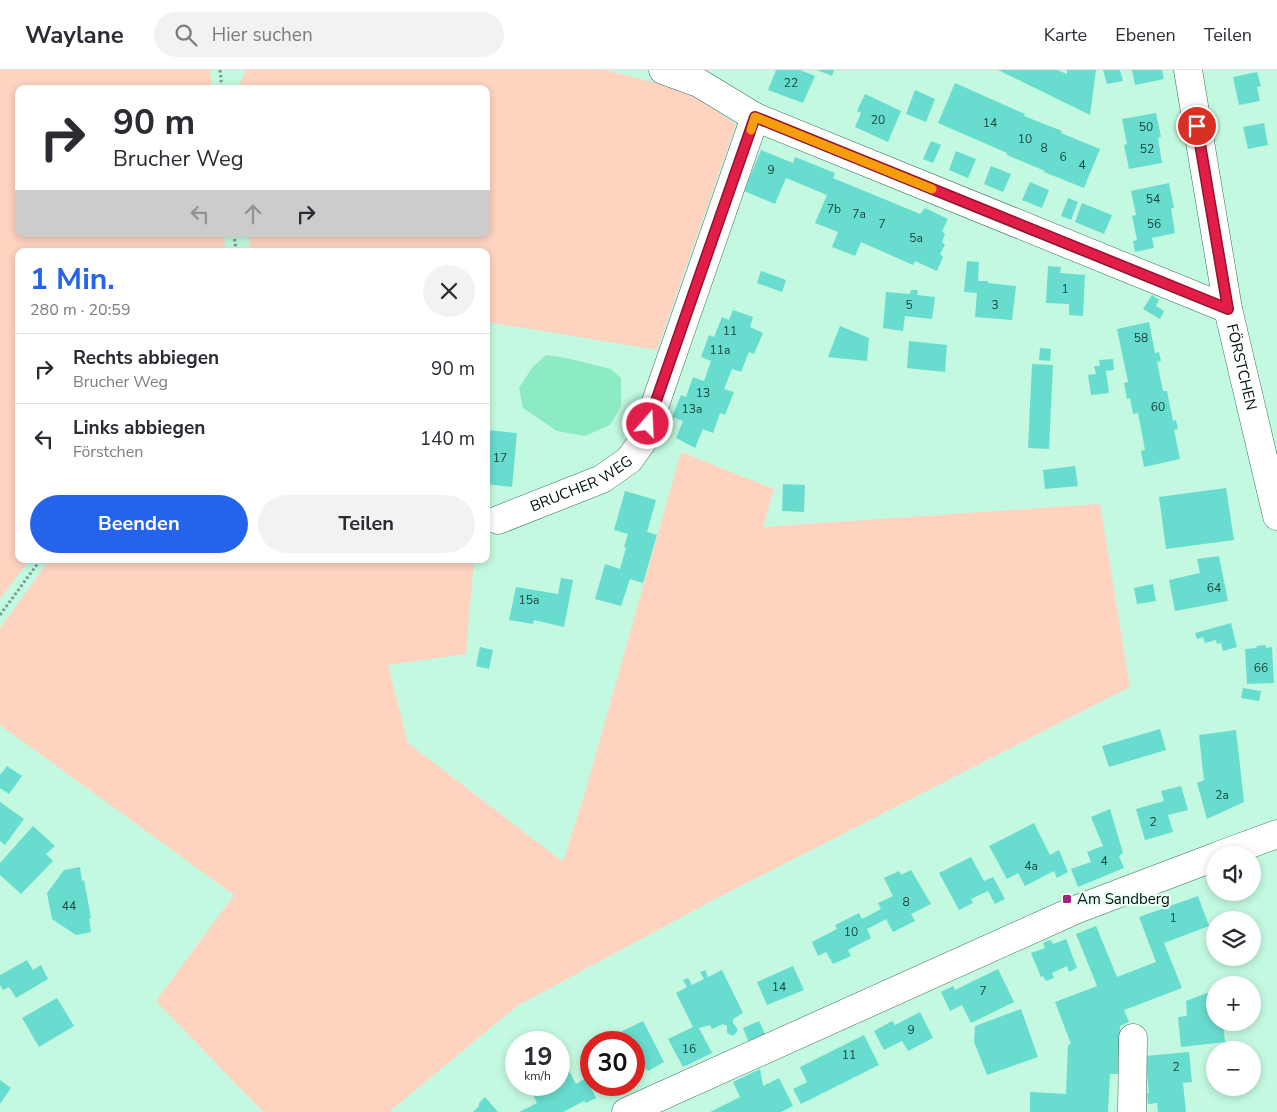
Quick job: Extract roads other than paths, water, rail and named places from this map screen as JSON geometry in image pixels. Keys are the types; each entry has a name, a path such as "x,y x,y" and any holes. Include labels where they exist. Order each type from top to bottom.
{"street":[{"path":"663,70 699,83 755,117 1228,309"},
{"name":"FÖRSTCHEN","path":"1188,70 1228,309 1277,516"},
{"name":"BRUCHER WEG","path":"498,520 602,480 629,460 642,442 755,117"},
{"path":"1244,846 1277,834"},
{"path":"626,1112 1075,910 1206,860"},
{"path":"1132,1038 1132,1112"}],"place":[{"name":"Am Sandberg","path":"1067,899"}]}
